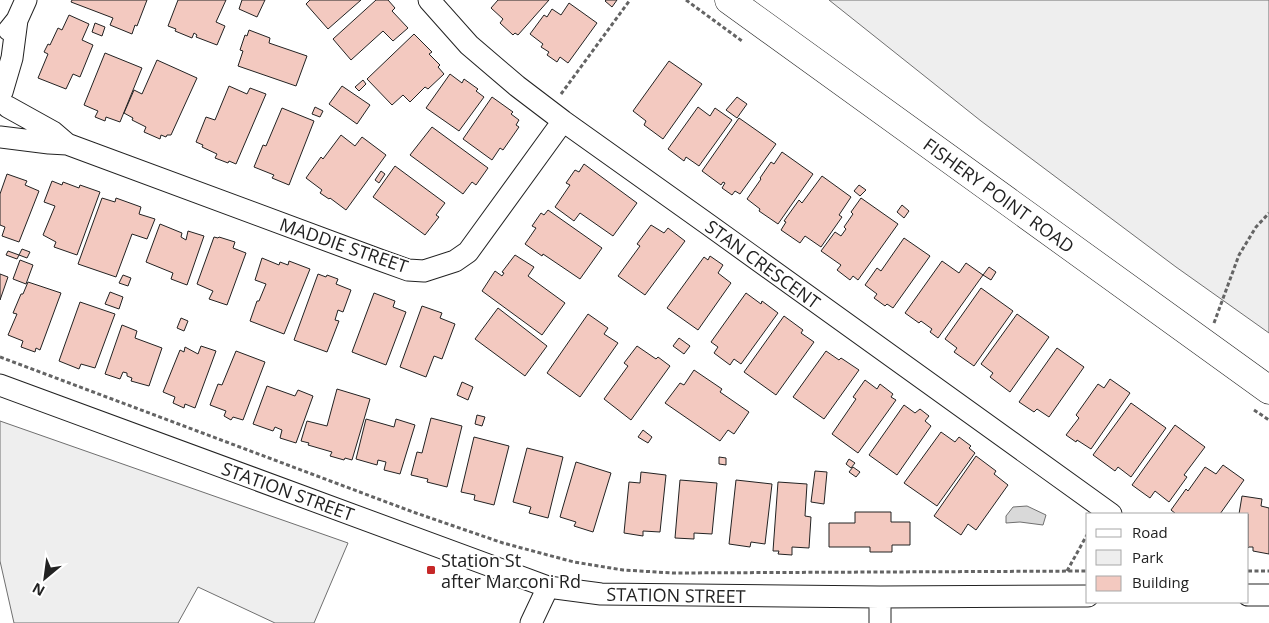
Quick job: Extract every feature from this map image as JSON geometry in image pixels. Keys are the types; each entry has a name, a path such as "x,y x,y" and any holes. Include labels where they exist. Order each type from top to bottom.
{"main road":[{"name":"FISHERY POINT ROAD","path":"729,0 1269,390"}],"street":[{"path":"0,42 17,20 26,0"},
{"name":"STAN CRESCENT","path":"429,0 469,45 517,86 563,121 1110,513"},
{"path":"0,131 8,117 4,97 17,20"},
{"name":"MADDIE STREET","path":"4,97 67,144"},
{"name":"MADDIE STREET","path":"0,137 67,144 408,270 424,271 455,261 468,252 563,121"},
{"name":"STATION STREET","path":"0,385 548,587 601,594 880,597 1086,596"},
{"path":"531,623 548,587"},
{"path":"1249,595 1269,594"},
{"path":"880,597 880,623"}],"path":[{"path":"561,94 630,0"},
{"path":"1206,345 1239,256 1256,227 1269,213"},
{"path":"0,357 503,544 574,562 623,570 673,573 1086,571"},
{"path":"1066,571 1086,537"},
{"path":"1249,571 1269,571"}],"green space":[{"path":"829,0 1269,0 1269,333 1176,267 981,121"},
{"path":"0,421 348,543 314,623 275,623 198,587 178,623 14,623 0,561"}],"shaded area":[{"path":"1027,506 1046,515 1043,525 1020,522 1006,523 1006,516 1013,507"}],"building":[{"path":"72,0 147,0 132,34 110,25 113,18 71,2"},
{"path":"178,0 226,0 216,22 225,26 217,45 196,37 197,35 194,33 192,38 168,26"},
{"path":"242,0 265,0 257,17 239,9"},
{"path":"310,0 361,0 328,29 306,4"},
{"path":"376,0 388,0 395,8 392,11 408,28 393,41 383,31 351,60 333,39"},
{"path":"498,0 549,0 518,35 515,33 513,35 500,23 503,19 491,8"},
{"path":"606,0 617,0 612,7"},
{"path":"569,3 597,23 568,63 560,57 557,62 547,55 549,52 541,47 543,44 530,34 544,15 547,17 552,9 561,15"},
{"path":"69,15 89,24 82,40 93,45 80,77 73,74 66,89 38,78 48,54 44,52 48,44 50,45 58,28 62,30"},
{"path":"95,23 105,27 102,36 92,32"},
{"path":"249,30 270,38 269,43 307,56 296,86 238,66 243,51 240,50 245,35 247,36"},
{"path":"414,34 432,52 429,54 440,65 438,67 444,74 428,89 425,87 410,102 403,95 392,105 367,79"},
{"path":"105,53 142,68 120,122 106,117 105,121 95,117 98,111 84,105"},
{"path":"157,60 197,78 171,135 166,137 161,135 160,139 144,132 146,127 132,120 133,118 124,113 134,90 142,94"},
{"path":"669,61 702,84 663,139 644,125 646,121 633,111"},
{"path":"450,74 462,83 464,79 478,89 476,91 484,97 459,131 426,108"},
{"path":"363,80 366,84 359,91 355,87"},
{"path":"229,86 247,94 250,88 266,94 236,164 215,158 217,154 196,142 206,117 215,120"},
{"path":"342,86 370,105 357,124 329,104"},
{"path":"492,97 513,112 511,114 519,120 516,125 519,127 503,150 500,148 492,160 463,139"},
{"path":"737,97 747,104 737,118 726,110"},
{"path":"315,107 323,111 320,117 312,114"},
{"path":"698,107 710,116 715,108 732,120 699,166 686,157 684,161 668,149"},
{"path":"282,108 314,121 289,185 272,178 274,175 254,167 263,145 266,146"},
{"path":"739,118 776,144 740,194 735,191 732,195 722,188 725,183 723,182 721,185 702,171"},
{"path":"432,127 488,168 476,185 472,182 463,194 410,155"},
{"path":"341,135 355,146 362,137 386,155 346,210 320,193 322,190 306,178 321,157 323,159"},
{"path":"782,152 813,174 778,224 759,211 760,209 747,199 771,162 774,164"},
{"path":"584,164 637,203 613,236 580,213 574,221 555,207 570,185 566,183 575,170 579,172"},
{"path":"395,166 445,203 436,215 439,217 425,235 373,197"},
{"path":"381,171 385,174 379,183 375,180"},
{"path":"7,174 27,181 25,185 39,191 19,242 2,236 5,227 0,225 0,194"},
{"path":"822,176 851,197 839,215 842,217 821,247 805,236 800,243 781,230 786,222 784,221 799,200 802,203"},
{"path":"52,181 62,185 63,182 79,188 80,185 100,192 77,255 54,247 56,242 43,235 55,206 44,202"},
{"path":"859,185 866,190 860,196 854,191"},
{"path":"102,198 115,202 116,198 141,207 139,214 155,219 147,239 132,234 116,277 78,264"},
{"path":"861,198 898,224 858,280 853,276 850,280 837,270 841,265 821,251 835,232 841,236 846,229 844,227 853,214 851,212"},
{"path":"902,205 909,211 904,218 897,212"},
{"path":"548,210 602,248 580,279 525,244 536,228 532,226 541,213 544,215"},
{"path":"160,224 182,233 181,237 186,240 188,231 204,236 187,285 171,279 173,273 146,262"},
{"path":"651,225 664,233 668,228 685,241 645,295 618,276 640,246 637,244"},
{"path":"214,237 235,242 233,248 246,253 227,305 209,299 213,291 197,284"},
{"path":"904,238 930,256 893,308 887,304 885,306 874,298 877,294 865,285 877,268 881,271"},
{"path":"22,249 30,252 27,258 19,255"},
{"path":"8,251 19,255 17,259 6,255"},
{"path":"515,255 534,267 528,276 565,303 542,335 482,291 495,271 502,276 504,273 502,272"},
{"path":"710,256 723,265 718,273 731,283 698,330 667,308 704,257 708,260"},
{"path":"262,258 279,265 280,262 288,265 289,261 310,269 284,334 250,321 257,301 259,301 266,284 255,280"},
{"path":"20,260 33,265 26,284 13,279"},
{"path":"942,261 959,273 966,263 983,275 938,338 930,332 932,329 905,313"},
{"path":"989,267 996,272 991,280 983,275"},
{"path":"0,274 8,277 0,300"},
{"path":"318,274 338,279 336,284 351,290 343,312 338,310 335,320 339,321 327,352 294,340"},
{"path":"123,275 131,278 128,286 119,283"},
{"path":"28,282 61,293 40,350 36,348 35,352 21,347 23,341 8,335 17,314 13,313"},
{"path":"981,288 1013,311 974,366 954,352 957,348 945,339"},
{"path":"110,292 123,297 119,309 105,304"},
{"path":"374,293 395,301 393,307 406,312 386,365 352,352"},
{"path":"746,293 761,304 762,301 778,313 741,364 734,359 730,365 714,353 718,347 711,342"},
{"path":"80,302 115,314 95,368 81,364 79,369 59,361"},
{"path":"422,306 442,313 440,318 455,324 442,359 434,356 426,377 400,367"},
{"path":"498,308 547,346 525,376 475,339"},
{"path":"588,314 608,328 604,334 618,343 580,397 547,373"},
{"path":"1017,314 1049,337 1010,392 990,377 993,373 981,364"},
{"path":"784,316 803,330 801,333 814,342 776,395 744,372"},
{"path":"181,318 188,321 184,331 177,328"},
{"path":"122,325 137,331 135,338 162,348 149,386 131,381 132,378 127,376 127,373 123,372 120,379 105,374"},
{"path":"679,338 690,346 684,354 673,346"},
{"path":"201,346 216,351 195,408 185,404 184,408 173,403 175,397 163,392 180,350 184,352 185,347 198,354"},
{"path":"637,346 670,366 631,420 604,399 628,366 624,363"},
{"path":"1057,348 1084,367 1049,417 1037,409 1034,412 1019,402"},
{"path":"236,351 265,362 243,420 233,417 231,420 224,416 226,411 210,405 218,384 222,385"},
{"path":"826,351 859,370 824,419 793,397"},
{"path":"694,370 722,389 720,392 749,412 734,434 728,430 720,441 665,403 680,383 684,385"},
{"path":"1110,379 1130,393 1091,449 1066,435 1079,418 1076,415 1098,384 1104,388"},
{"path":"865,380 877,389 880,384 893,394 891,397 896,400 858,453 832,434 856,399 853,397"},
{"path":"462,382 473,387 468,400 457,395"},
{"path":"267,386 295,396 298,390 313,396 296,443 280,438 282,430 275,427 273,431 253,424"},
{"path":"337,389 370,399 352,460 330,456 332,452 301,441 307,421 327,426"},
{"path":"1131,403 1166,428 1131,477 1118,467 1115,471 1093,455"},
{"path":"904,405 915,413 920,409 929,416 925,421 931,426 897,475 869,455"},
{"path":"477,415 485,417 482,426 475,424"},
{"path":"431,418 462,426 447,487 427,482 428,479 411,475 417,452 422,453"},
{"path":"366,419 394,427 396,419 415,425 400,474 384,470 386,462 378,460 377,465 356,459"},
{"path":"1175,425 1205,447 1184,475 1187,477 1169,502 1155,491 1150,498 1132,485"},
{"path":"643,430 652,437 648,443 638,437"},
{"path":"941,432 955,442 959,437 971,446 969,448 975,453 937,506 904,483"},
{"path":"474,437 509,446 494,505 474,500 475,495 461,492"},
{"path":"527,448 563,457 548,518 529,513 531,507 513,502"},
{"path":"976,456 996,471 994,474 1008,485 976,530 968,524 961,535 934,516"},
{"path":"719,457 726,458 726,465 719,464"},
{"path":"849,459 855,463 851,468 846,464"},
{"path":"576,462 611,473 593,532 574,526 576,522 560,517"},
{"path":"1223,465 1244,480 1221,513 1175,513 1171,510 1186,489 1188,491 1205,467 1216,474"},
{"path":"853,467 860,472 856,477 849,472"},
{"path":"815,471 827,472 824,504 811,502"},
{"path":"641,472 666,475 660,532 643,531 643,536 624,533 629,482 640,483"},
{"path":"680,480 717,483 712,534 694,533 694,539 675,538"},
{"path":"736,480 772,484 765,544 751,542 750,547 729,544"},
{"path":"778,482 807,484 805,516 811,517 809,548 792,547 792,555 778,554 779,551 773,551"},
{"path":"1242,496 1262,499 1261,506 1269,508 1269,554 1253,551 1253,547 1249,547 1249,513 1239,513"},
{"path":"855,512 891,512 891,522 910,522 910,545 892,545 892,552 870,552 870,547 829,547 829,523 855,523"}],"place":[{"name":"Station St after Marconi Rd","path":"431,570"}]}
